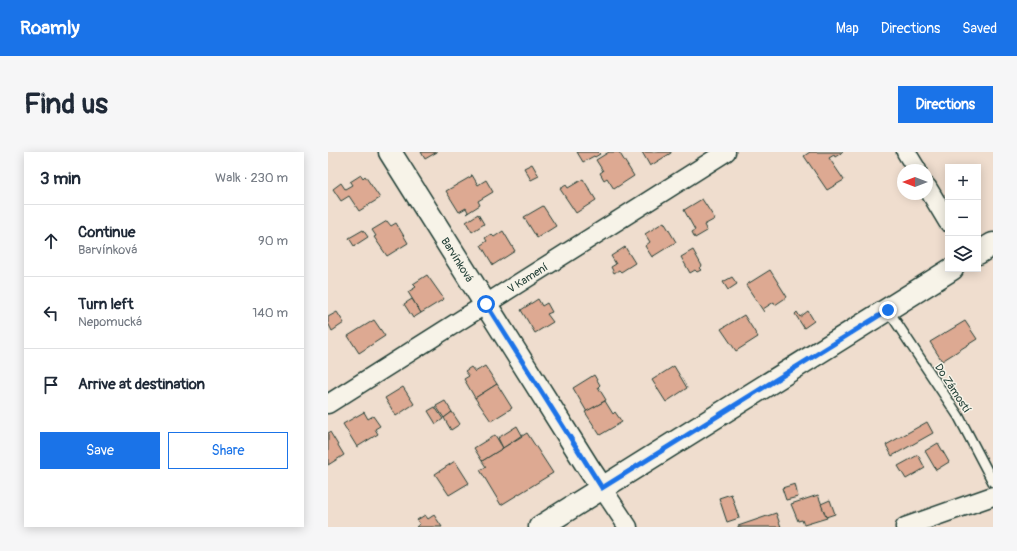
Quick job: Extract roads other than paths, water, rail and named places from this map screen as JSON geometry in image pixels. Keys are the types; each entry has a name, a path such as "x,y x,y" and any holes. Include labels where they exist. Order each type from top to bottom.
{"street":[{"name":"Barvínková","path":"390,152 602,488"},
{"name":"V Kamení","path":"328,404 726,152"},
{"path":"906,152 913,164"},
{"path":"933,197 945,217"},
{"path":"981,251 993,244"},
{"path":"540,527 947,272"},
{"path":"602,488 628,527"},
{"path":"904,527 993,496"}],"lane":[{"name":"Do Zámostí","path":"888,310 959,417 993,482"}]}
